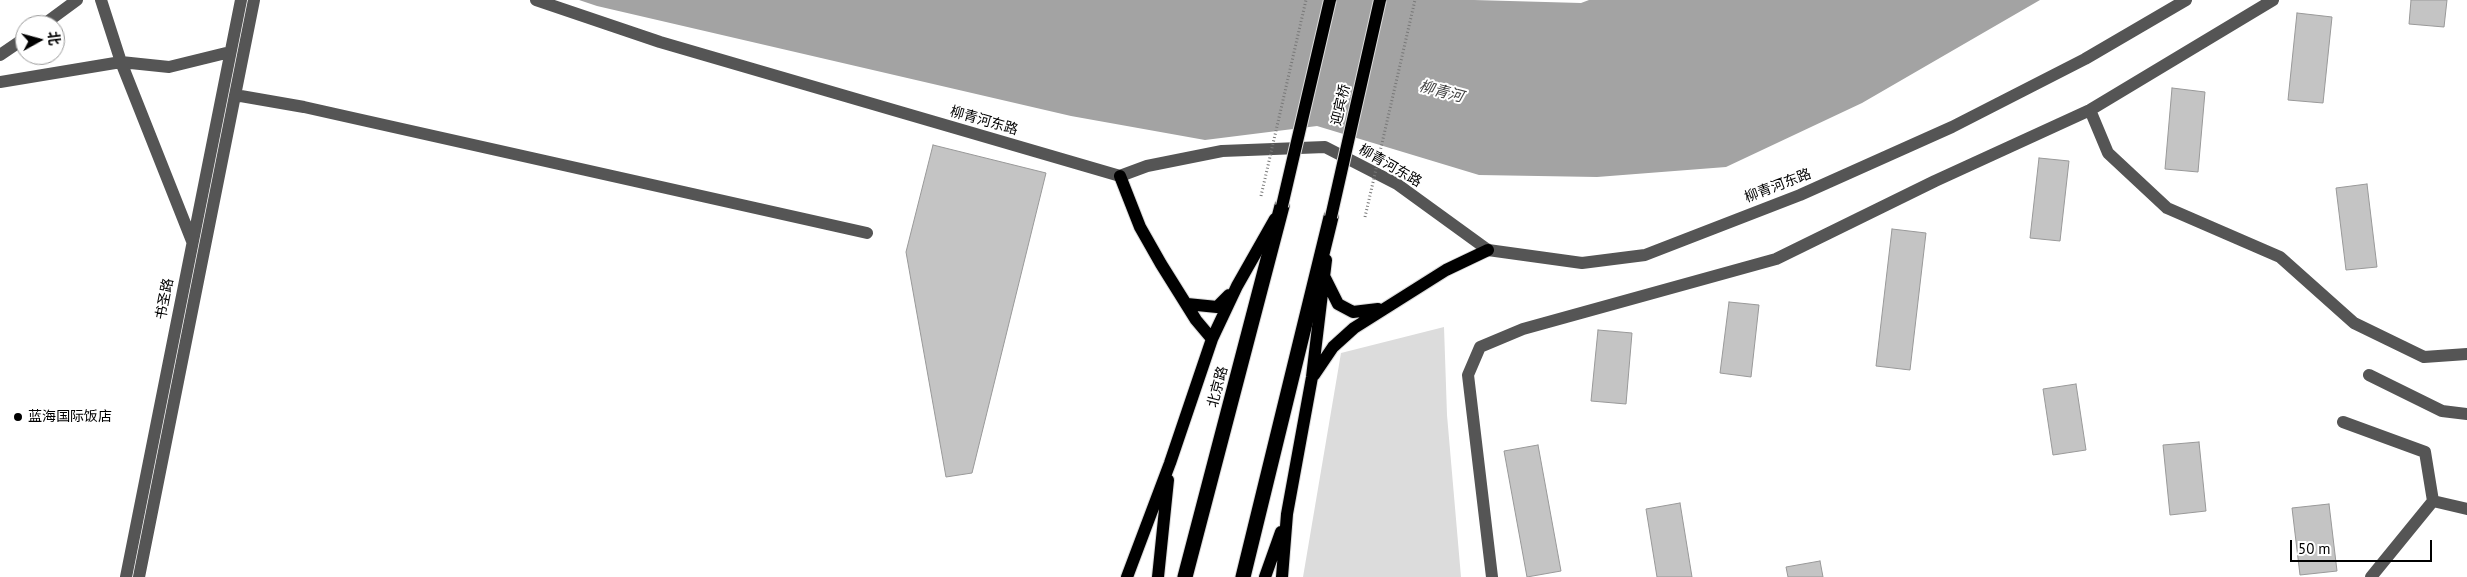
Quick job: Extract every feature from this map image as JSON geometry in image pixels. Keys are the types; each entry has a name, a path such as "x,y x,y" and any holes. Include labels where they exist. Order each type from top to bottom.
{"highway":[{"name":"北京路","path":"1185,577 1282,206"},
{"path":"1243,577 1331,217"}],"main road":[{"path":"1129,573 1170,463 1212,339 1237,286 1282,206 1330,0"},
{"name":"迎宾桥","path":"1287,514 1312,377 1331,217 1380,0"},
{"path":"1120,176 1140,227 1160,264 1196,320 1212,339"},
{"path":"1312,377 1333,347 1354,328 1446,270 1488,250"},
{"path":"1324,276 1338,304 1353,312 1383,308"},
{"path":"1187,304 1217,308 1237,286"},
{"path":"1158,577 1170,463"},
{"path":"1265,577 1287,514"},
{"path":"1282,577 1287,514"}],"street":[{"path":"57,15 77,0"},
{"path":"101,0 121,62 192,241"},
{"path":"241,0 242,29"},
{"path":"242,29 254,0"},
{"name":"柳青河东路","path":"536,0 660,42 1120,176 1147,166 1222,151 1325,147 1397,184 1488,250 1582,263 1645,256 1800,195 1952,128 2085,59 2186,0"},
{"path":"1492,577 1468,375 1480,347 1523,329 1776,259 1936,181 2090,110 2273,0"},
{"name":"书圣路","path":"126,577 140,518 230,52 242,29"},
{"name":"书圣路","path":"139,577 235,95 242,29"},
{"path":"0,54 15,44"},
{"path":"0,82 121,62 169,67 230,52"},
{"path":"235,95 314,109 867,233"},
{"path":"2090,110 2108,153 2168,208 2280,257 2354,323 2424,357 2467,354"},
{"path":"2369,375 2442,411 2467,414"},
{"path":"2343,422 2425,452 2433,500 2371,577"},
{"path":"2433,500 2467,509"}],"path":[{"path":"1261,196 1306,0"},
{"path":"1365,217 1415,0"}],"shaded area":[{"path":"1444,327 1447,415 1461,577 1303,577 1341,353"}],"water":[{"name":"柳青河","path":"579,0 1474,0 1581,3 1589,0 2040,0 1862,103 1726,167 1597,177 1479,175 1317,126 1205,140 1071,116 597,6"}],"building":[{"path":"2411,0 2447,0 2444,27 2409,24"},
{"path":"2297,13 2332,17 2323,103 2288,100"},
{"path":"2172,88 2205,92 2198,172 2165,169"},
{"path":"933,145 1046,173 972,473 946,477 906,252"},
{"path":"2039,158 2069,161 2060,241 2030,238"},
{"path":"2367,184 2377,267 2346,270 2336,188"},
{"path":"1892,229 1926,233 1910,370 1876,366"},
{"path":"1729,302 1759,305 1751,377 1720,373"},
{"path":"1598,330 1632,333 1626,404 1591,401"},
{"path":"2076,384 2086,450 2053,455 2043,389"},
{"path":"2199,442 2206,511 2170,515 2163,445"},
{"path":"1538,445 1561,571 1527,577 1504,451"},
{"path":"1680,503 1692,577 1657,577 1646,509"},
{"path":"2329,504 2337,571 2300,575 2292,508"},
{"path":"1820,561 1823,577 1788,577 1786,567"}],"place":[{"name":"蓝海国际饭店","path":"18,417"}]}
